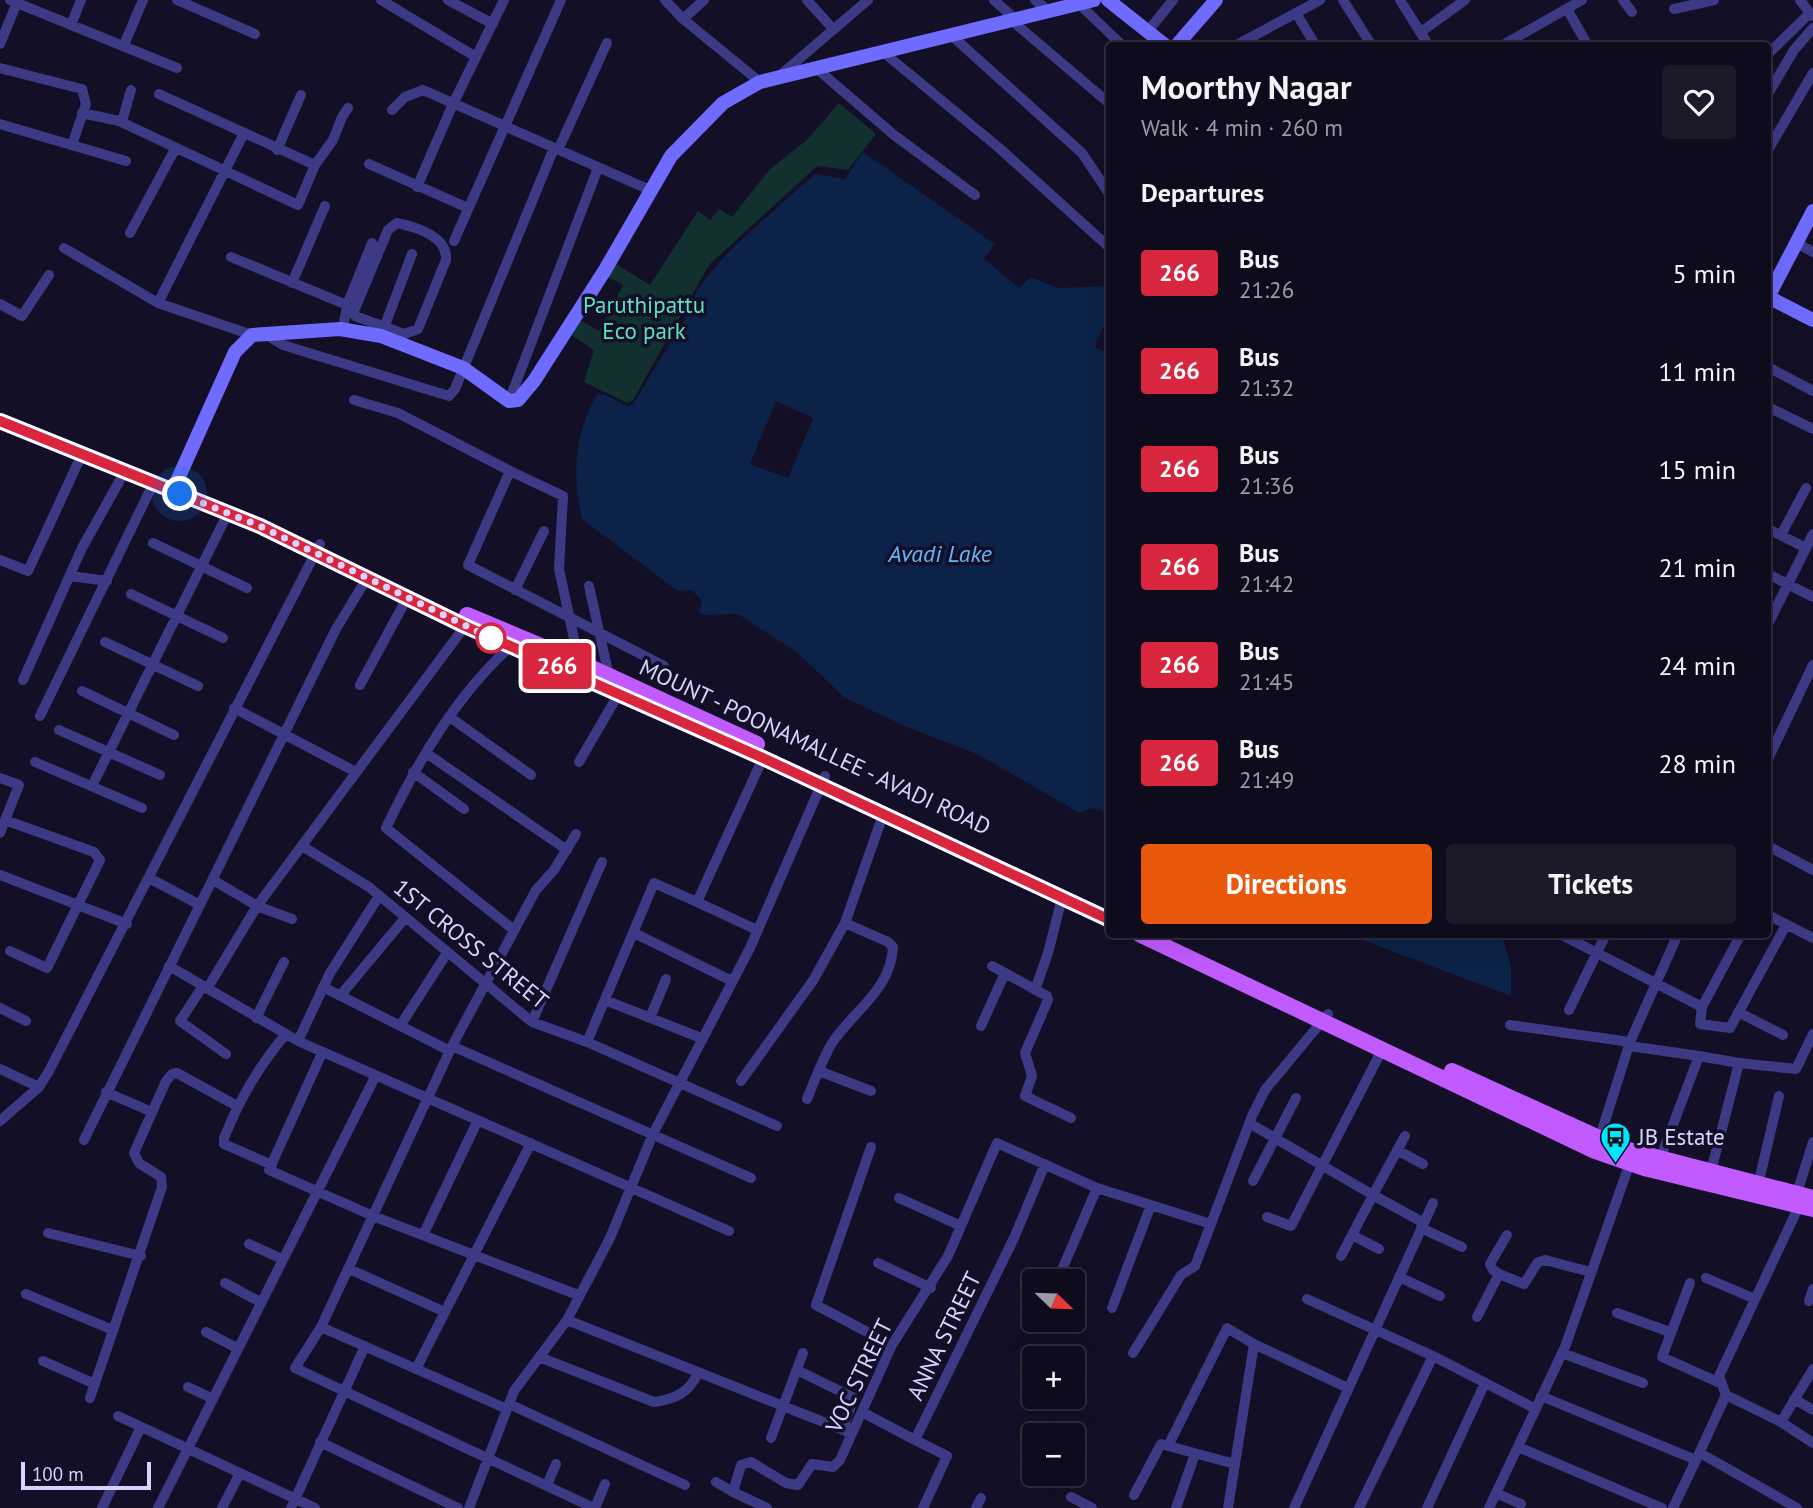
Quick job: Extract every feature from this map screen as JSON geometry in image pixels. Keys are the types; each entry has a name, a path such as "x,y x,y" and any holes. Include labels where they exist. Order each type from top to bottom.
{"main road":[{"path":"1108,0 1161,42"},
{"path":"1179,42 1216,0"},
{"path":"176,486 235,352 259,335 343,329 383,332 463,368 509,401 518,400 534,381 612,259 671,156 723,103 760,82 1086,2"},
{"path":"1771,292 1813,212"},
{"path":"1771,299 1813,320"},
{"name":"MOUNT - POONAMALLEE - AVADI ROAD","path":"0,412 579,662 823,780 1106,907"},
{"name":"MOUNT - POONAMALLEE - AVADI ROAD","path":"0,421 154,482 176,486 228,513 318,548 367,578 465,626 763,758 823,780 883,815 1106,918"},
{"path":"1148,938 1597,1145"},
{"path":"1170,938 1382,1050 1597,1145 1632,1158 1805,1201"},
{"path":"1632,1158 1660,1159 1711,1171 1805,1201"}],"street":[{"path":"71,24 81,0"},
{"path":"124,45 142,0"},
{"path":"177,0 255,34"},
{"path":"381,0 476,57"},
{"path":"448,0 493,24"},
{"path":"417,187 453,104 504,0"},
{"path":"454,241 561,0"},
{"path":"665,0 683,19 760,82"},
{"path":"683,19 704,0"},
{"path":"807,0 833,29"},
{"path":"776,78 868,0"},
{"path":"994,0 1013,20 1106,101"},
{"path":"1035,0 1049,11"},
{"path":"1148,31 1173,0"},
{"path":"1242,42 1320,0"},
{"path":"1343,0 1370,42"},
{"path":"1400,0 1427,42"},
{"path":"1421,32 1465,0"},
{"path":"1520,41 1582,0"},
{"path":"1623,0 1632,12"},
{"path":"1674,9 1714,0"},
{"path":"1771,51 1811,15 1800,0"},
{"path":"0,44 15,1 177,68"},
{"path":"1086,2 1120,42"},
{"path":"1567,9 1586,42"},
{"path":"1296,13 1314,42"},
{"path":"1771,89 1794,50 1813,28"},
{"path":"951,35 1082,153 1106,189"},
{"path":"64,248 158,303 446,397 455,389 556,149 607,43"},
{"path":"883,52 1007,155 1106,244"},
{"path":"0,68 82,89 86,104 72,145"},
{"path":"816,68 883,127 975,195"},
{"path":"1771,145 1813,73"},
{"path":"119,121 123,118 131,90"},
{"path":"392,110 405,97 423,90 650,190"},
{"path":"159,94 277,150 315,164"},
{"path":"277,150 301,95"},
{"path":"82,113 119,121 298,205 315,164 332,140 348,108"},
{"path":"0,124 126,162"},
{"path":"158,303 244,133"},
{"path":"130,233 175,149"},
{"path":"369,164 468,208"},
{"path":"509,401 598,167"},
{"path":"292,283 325,206"},
{"path":"397,223 442,241 447,249 446,260 418,329 404,334 383,332 355,316 354,311 388,230 397,223"},
{"path":"343,329 347,306 372,243"},
{"path":"1796,243 1813,252"},
{"path":"383,332 412,254"},
{"path":"231,257 347,306"},
{"path":"0,304 22,316 49,275"},
{"path":"1771,369 1813,391"},
{"path":"354,400 398,413 563,496 559,569 579,662"},
{"path":"1771,408 1813,429"},
{"path":"1,563 28,571 82,454"},
{"path":"23,680 71,576 125,471"},
{"path":"510,471 468,565 663,666"},
{"path":"40,716 154,482"},
{"path":"1781,536 1806,488"},
{"path":"92,786 228,513"},
{"path":"1771,530 1806,548"},
{"path":"515,590 544,531"},
{"path":"1771,617 1813,534"},
{"path":"153,543 247,588"},
{"path":"0,1121 39,1087 127,924 234,708 318,548"},
{"path":"71,576 107,582"},
{"path":"1771,576 1813,597"},
{"path":"84,1140 336,629 367,578"},
{"path":"589,586 609,676"},
{"path":"131,594 223,638"},
{"path":"360,685 407,598"},
{"path":"226,1054 180,1021 257,906 465,626"},
{"path":"105,642 198,686"},
{"path":"511,646 480,674 412,772 386,828 514,930"},
{"path":"1771,753 1813,665"},
{"path":"82,691 174,735"},
{"path":"579,762 618,695"},
{"path":"234,708 356,772"},
{"path":"451,718 531,775"},
{"path":"59,730 160,775"},
{"path":"426,753 567,850"},
{"path":"696,902 763,758"},
{"path":"35,762 142,808"},
{"path":"412,772 464,809"},
{"path":"0,778 19,785 0,833"},
{"path":"469,1508 514,1391 567,1320 610,1238 653,1134 757,930 823,780"},
{"path":"741,1081 814,979 845,923 883,815"},
{"path":"5,820 99,855 98,865 47,968 9,951"},
{"path":"576,835 554,870 536,890 451,1048 321,1327 295,1367 595,1508 605,1484"},
{"name":"1ST CROSS STREET","path":"302,846 379,896 532,1022 587,1042 776,1126"},
{"path":"1771,848 1813,870"},
{"path":"532,1022 602,862"},
{"path":"0,875 127,924"},
{"path":"149,878 200,905"},
{"path":"213,880 257,906 292,919"},
{"path":"587,1042 654,883 757,930"},
{"path":"298,1041 323,987 379,896"},
{"path":"1034,990 1048,953 1062,898"},
{"path":"1771,917 1813,939"},
{"path":"340,996 405,918"},
{"path":"807,1099 832,1043 883,982 892,958 893,947 888,942 845,923"},
{"path":"1739,938 1702,1007 1700,1024 1727,1029 1786,925"},
{"path":"634,933 732,981"},
{"path":"1567,938 1595,955 1702,1007"},
{"path":"1569,1010 1604,938"},
{"path":"1597,1145 1629,1044 1676,938"},
{"path":"400,1026 447,953"},
{"path":"256,1018 284,962"},
{"path":"169,966 285,1035 322,1053 729,1231"},
{"path":"992,967 1048,1000 1025,1053 1032,1076 1025,1096 1071,1118"},
{"path":"981,1026 1005,973"},
{"path":"650,1018 666,979"},
{"path":"323,987 400,1026 751,1178"},
{"path":"605,1000 701,1038"},
{"path":"0,1008 26,1021"},
{"path":"1738,1012 1783,1035"},
{"path":"1133,1353 1181,1275 1195,1266 1249,1123 1265,1090 1325,1018"},
{"path":"1510,1024 1739,1063 1796,1069 1810,1049 1813,1034"},
{"path":"272,1165 224,1144 237,1106 262,1061 285,1035"},
{"path":"1267,1217 1290,1227 1324,1167 1382,1050"},
{"path":"322,1053 269,1170 316,1193 578,1295"},
{"path":"1660,1159 1699,1056"},
{"path":"1711,1171 1739,1063"},
{"path":"0,1069 39,1087"},
{"path":"819,1071 871,1091"},
{"path":"90,1398 141,1256 163,1181 159,1174 143,1166 134,1153 166,1081 172,1074 177,1073 237,1106"},
{"path":"158,1508 374,1077"},
{"path":"106,1092 152,1112"},
{"path":"1758,1185 1779,1096"},
{"path":"1253,1181 1296,1098"},
{"path":"423,1235 478,1120"},
{"path":"1249,1123 1462,1247"},
{"path":"1341,1256 1405,1136"},
{"path":"1813,1142 1805,1201 1755,1299 1720,1376 1726,1395 1781,1422 1813,1443"},
{"path":"416,1369 531,1143"},
{"name":"VOC STREET","path":"733,1492 732,1487 745,1462 786,1483 798,1485 812,1464 833,1467 862,1412 892,1345 931,1288 998,1143 1045,1164"},
{"path":"871,1147 816,1305 892,1345"},
{"path":"1397,1150 1423,1164"},
{"path":"1489,1508 1562,1353 1632,1158"},
{"path":"1045,1164 1097,1188 1210,1224"},
{"name":"ANNA STREET","path":"915,1440 1014,1238 1045,1164"},
{"path":"1062,1269 1097,1188"},
{"path":"899,1198 961,1226"},
{"path":"1294,1508 1433,1203"},
{"path":"1112,1308 1151,1205"},
{"path":"48,1233 141,1256"},
{"path":"1352,1235 1379,1250"},
{"path":"1507,1235 1490,1264 1499,1274 1524,1284 1538,1262 1545,1260 1591,1272"},
{"path":"249,1244 282,1259"},
{"path":"878,1263 931,1288"},
{"path":"349,1269 445,1312"},
{"path":"1477,1317 1499,1274"},
{"path":"1399,1277 1440,1296"},
{"path":"1706,1278 1755,1299"},
{"path":"225,1283 260,1302"},
{"path":"1690,1283 1662,1354 1664,1359 1722,1384"},
{"path":"1809,1301 1813,1290"},
{"path":"26,1294 113,1330"},
{"path":"1307,1299 1433,1356 1536,1409"},
{"path":"1617,1313 1670,1332"},
{"path":"567,1320 849,1433"},
{"path":"321,1327 685,1485"},
{"path":"1168,1446 1227,1328 1254,1344 1348,1388"},
{"path":"206,1332 237,1348"},
{"path":"1228,1508 1254,1344"},
{"path":"293,1504 365,1346"},
{"path":"771,1438 803,1353"},
{"path":"1562,1353 1643,1383"},
{"path":"1359,1508 1433,1356"},
{"path":"539,1357 654,1402 673,1399 688,1390 698,1373"},
{"path":"43,1361 95,1384"},
{"path":"1781,1422 1813,1369"},
{"path":"797,1370 854,1398 845,1422 849,1433"},
{"path":"1427,1508 1485,1383"},
{"path":"188,1387 211,1398"},
{"path":"1673,1508 1726,1395"},
{"path":"1541,1396 1698,1457 1797,1508"},
{"path":"1794,1399 1813,1410"},
{"path":"862,1412 947,1456 923,1508"},
{"path":"118,1416 240,1473 293,1504 315,1508"},
{"path":"102,1508 141,1427"},
{"path":"320,1442 458,1508"},
{"path":"1134,1495 1161,1444 1235,1464"},
{"path":"1518,1447 1662,1508"},
{"path":"1176,1508 1195,1454"},
{"path":"547,1485 556,1464"},
{"path":"222,1508 240,1473"},
{"path":"716,1482 767,1508"},
{"path":"1496,1493 1521,1504"},
{"path":"1071,1497 1092,1508"}],"green space":[{"name":"Paruthipattu Eco park","path":"839,103 876,134 848,170 817,166 709,265 633,400 627,403 584,382 594,350 571,335 580,320 599,331 623,285 606,276 614,263 650,285 698,211 710,220 719,209 732,217 770,169 807,140"}],"water":[{"name":"Avadi Lake","path":"863,152 995,244 984,259 1019,288 1031,277 1057,288 1106,286 1106,320 1095,347 1106,353 1106,826 1103,811 1091,808 1080,813 977,754 907,727 845,698 798,653 738,614 704,615 699,611 702,601 692,590 678,591 582,519 577,487 577,456 584,424 597,395 604,394 627,406 633,404 685,319 692,300 704,281 740,241 815,174 845,179","holes":["776,401 813,418 788,478 750,464"]},
{"path":"1357,938 1503,938 1511,967 1511,996"}],"bus line":[{"name":"266","path":"0,421 260,526 465,626 763,758 1106,918"}],"place":[{"name":"JB Estate","path":"1615,1164"}],"route":[{"path":"180,494 260,526 491,638"}]}
